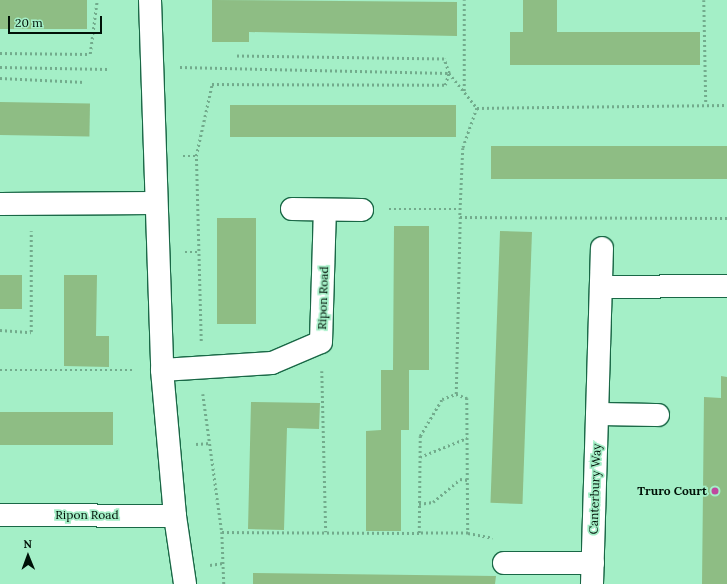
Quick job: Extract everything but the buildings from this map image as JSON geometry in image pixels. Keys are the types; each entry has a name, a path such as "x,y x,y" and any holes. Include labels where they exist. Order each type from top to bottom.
{"street":[{"path":"150,0 154,203 162,370 175,516 185,584"},
{"path":"0,204 154,203"},
{"path":"292,209 362,210"},
{"name":"Ripon Road","path":"162,370 201,366 272,363 321,342 325,210"},
{"name":"Canterbury Way","path":"504,563 592,574 603,287 602,248"},
{"path":"603,287 727,286"},
{"path":"597,414 658,415"},
{"name":"Ripon Road","path":"0,515 175,516"}],"path":[{"path":"0,52 90,54 97,0"},
{"path":"464,0 464,91"},
{"path":"704,0 706,104"},
{"path":"234,56 444,59 449,73 477,108"},
{"path":"0,67 109,69"},
{"path":"180,67 449,73"},
{"path":"224,584 222,532 201,366 196,156 212,84 445,85 449,73"},
{"path":"0,78 85,82"},
{"path":"477,108 706,104 727,106"},
{"path":"456,394 460,209 463,148 477,108"},
{"path":"0,330 31,332 30,204"},
{"path":"362,210 460,209"},
{"path":"460,216 727,218"},
{"path":"321,342 326,532"},
{"path":"0,370 162,370"},
{"path":"222,532 326,532 419,533 468,533 467,398 456,394 442,399 420,436 419,533"},
{"path":"420,458 468,438"},
{"path":"419,504 432,502 460,479 468,480"}],"place":[{"name":"Truro Court","path":"715,491"}]}
